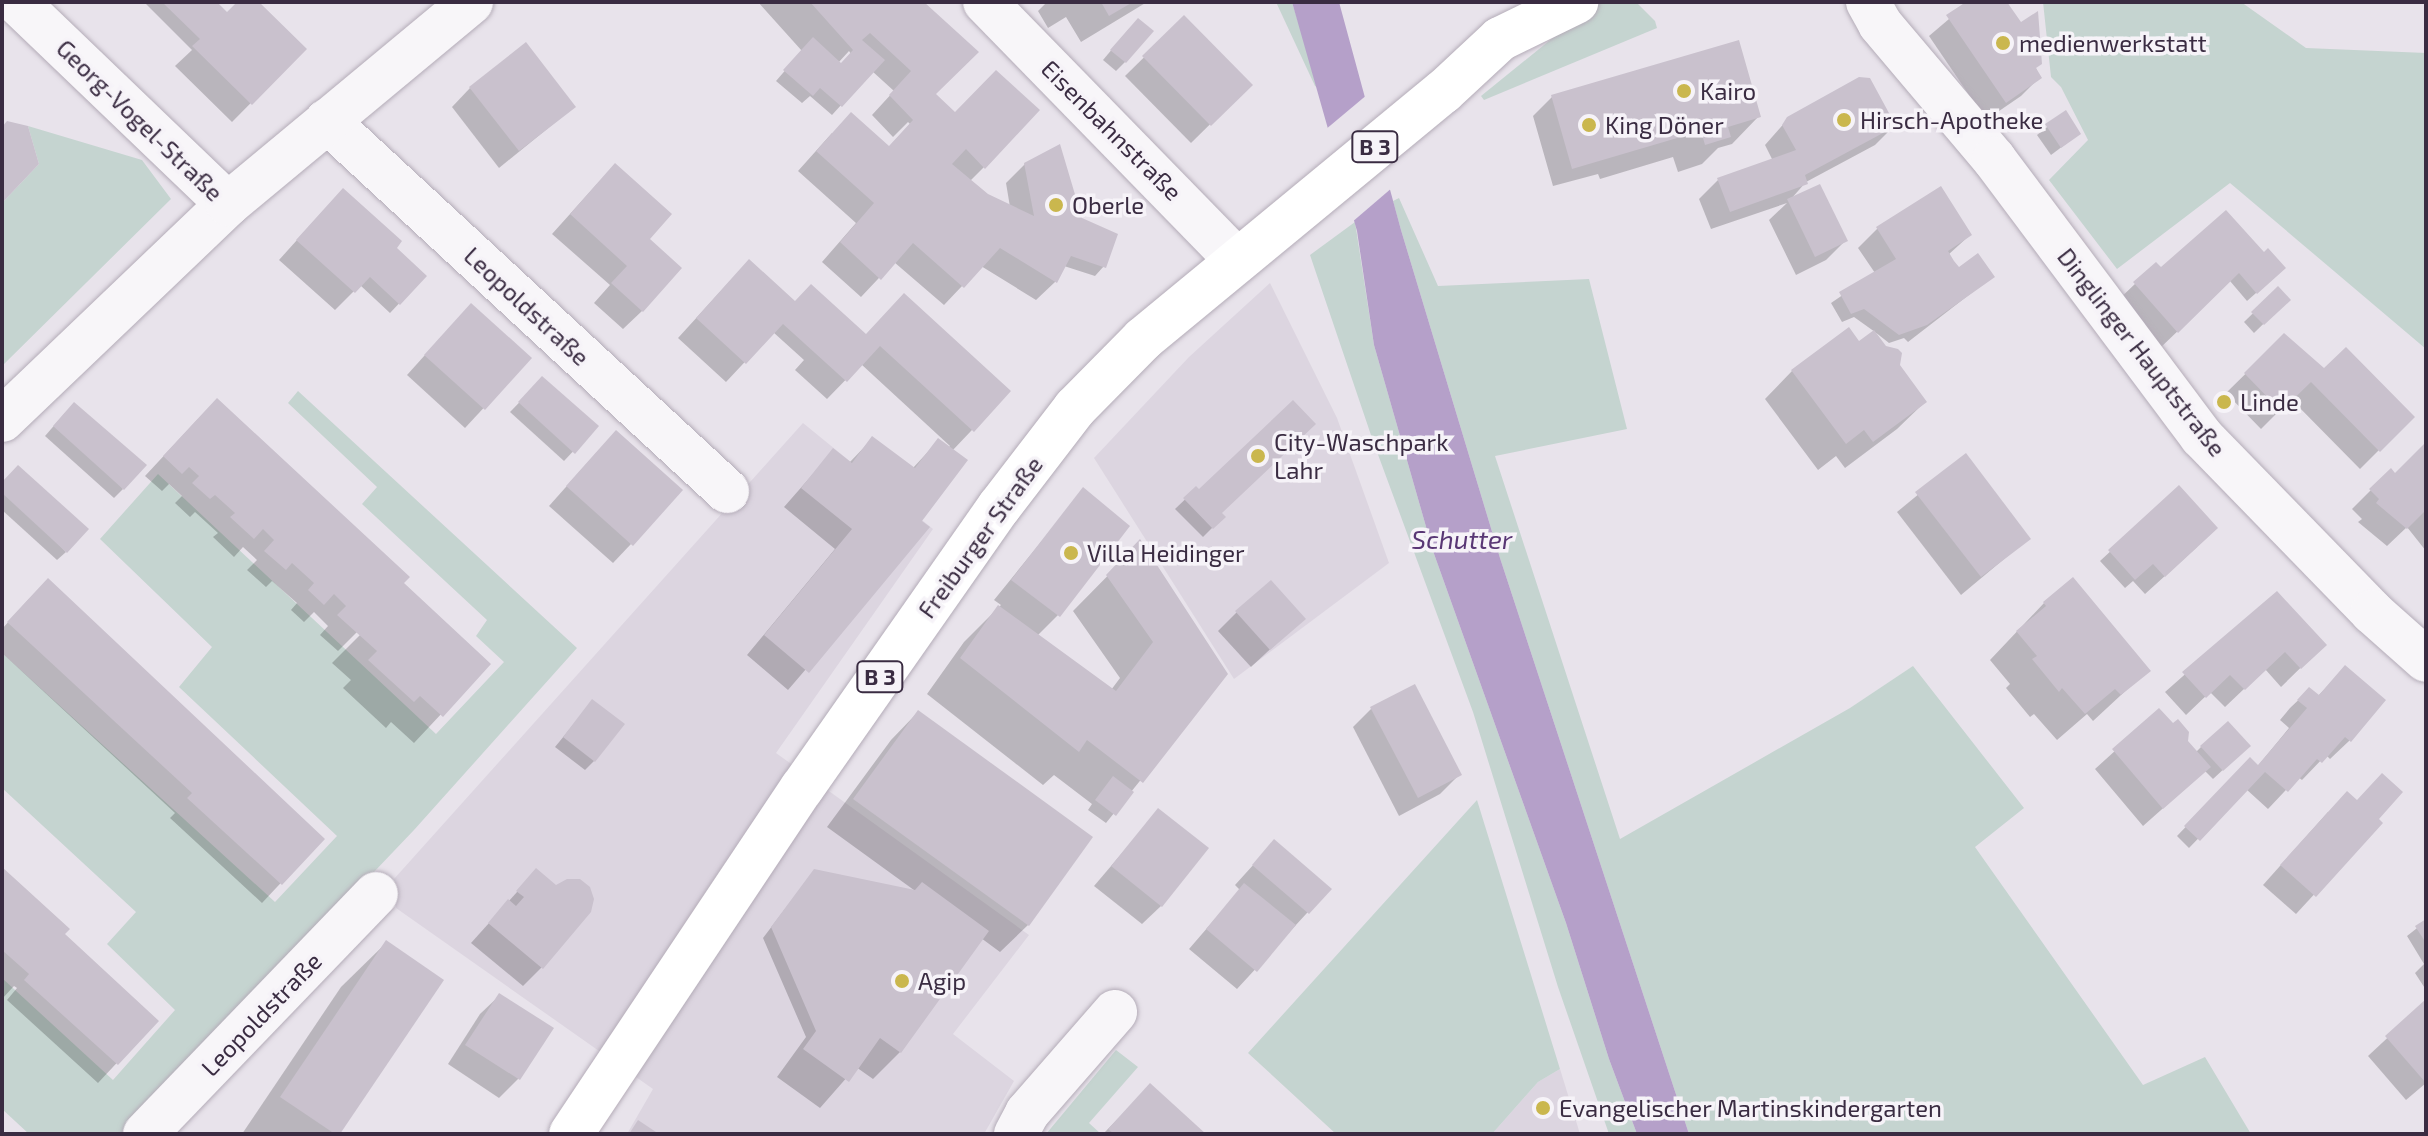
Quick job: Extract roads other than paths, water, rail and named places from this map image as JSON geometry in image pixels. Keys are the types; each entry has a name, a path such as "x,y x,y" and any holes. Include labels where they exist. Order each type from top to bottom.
{"main road":[{"name":"Freiburger Straße","path":"571,1134 694,945 999,507 1075,408 1143,339 1443,92 1506,20 1576,2"}],"street":[{"name":"Georg-Vogel-Straße","path":"17,2 228,204"},
{"path":"2,420 228,204 471,2"},
{"name":"Eisenbahnstraße","path":"985,2 1237,260"},
{"name":"Dinglinger Hauptstraße","path":"1866,9 1994,159 2202,437 2372,612 2426,660"},
{"name":"Leopoldstraße","path":"327,121 727,491"},
{"name":"Leopoldstraße","path":"145,1134 376,894"},
{"path":"1016,1134 1027,1113 1115,1012"}],"water":[{"name":"Schutter","path":"1292,2 1339,2 1401,230 1500,558 1689,1134 1637,1134 1609,1059 1566,923 1433,551 1374,345 1357,231"}],"place":[{"name":"medienwerkstatt","path":"2003,43"},
{"name":"Kairo","path":"1684,91"},
{"name":"Hirsch-Apotheke","path":"1844,120"},
{"name":"King Döner","path":"1589,125"},
{"name":"Oberle","path":"1056,205"},
{"name":"Linde","path":"2224,402"},
{"name":"City-Waschpark Lahr","path":"1258,456"},
{"name":"Villa Heidinger","path":"1071,553"},
{"name":"Agip","path":"902,981"},
{"name":"Evangelischer Martinskindergarten","path":"1543,1108"}]}
